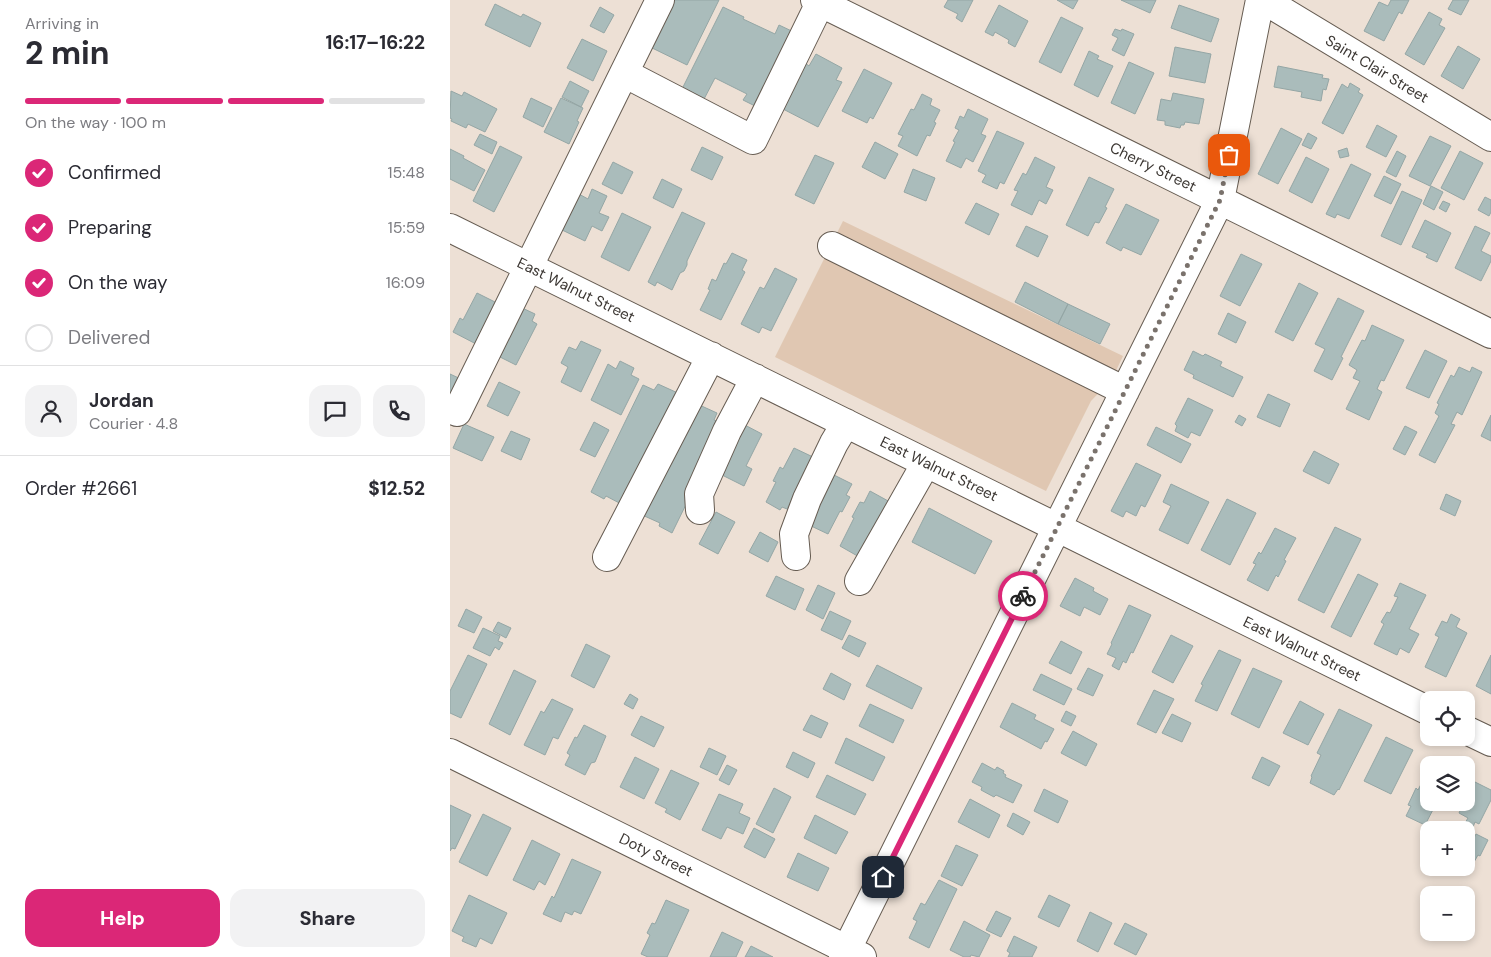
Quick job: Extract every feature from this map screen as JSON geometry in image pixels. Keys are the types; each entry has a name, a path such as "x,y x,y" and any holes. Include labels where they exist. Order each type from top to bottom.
{"street":[{"path":"458,412 660,0"},
{"path":"851,955 1057,528 1220,200 1262,0"},
{"name":"Saint Clair Street","path":"1262,0 1491,137"},
{"path":"624,73 753,140 818,1"},
{"name":"Cherry Street","path":"818,1 1491,334"},
{"name":"East Walnut Street","path":"450,228 1420,707"},
{"path":"832,246 1124,391"},
{"path":"607,556 711,356"},
{"path":"700,510 699,494 727,431 754,378"},
{"path":"796,556 794,534 807,499 846,423"},
{"path":"859,581 926,462"},
{"path":"1475,734 1491,742"},
{"name":"Doty Street","path":"450,754 851,955"}],"shaded area":[{"path":"843,221 1123,356 1112,379 1091,401 1046,491 775,357"}],"building":[{"path":"668,0 719,0 687,65 646,45"},
{"path":"948,0 973,0 962,22 956,18 958,14 944,7"},
{"path":"1057,0 1078,0 1073,9"},
{"path":"1121,0 1156,0 1150,13"},
{"path":"1391,0 1409,0 1402,14 1399,12 1384,41 1364,31 1379,2 1388,6"},
{"path":"1453,0 1469,0 1461,15 1448,9"},
{"path":"495,4 521,17 523,14 541,23 530,47 485,25"},
{"path":"999,5 1028,21 1015,47 1008,43 1009,40 995,32 993,36 985,32"},
{"path":"1179,5 1219,19 1211,42 1171,28"},
{"path":"600,7 614,15 604,33 590,26"},
{"path":"723,7 775,34 779,25 800,35 763,110 743,100 747,94 715,78 703,101 681,91"},
{"path":"1429,12 1442,19 1439,25 1445,28 1424,65 1405,54"},
{"path":"1061,17 1083,28 1061,73 1039,62"},
{"path":"1115,29 1121,31 1122,29 1134,34 1124,56 1112,50 1118,38 1112,35"},
{"path":"582,39 607,51 593,81 567,68"},
{"path":"1458,46 1480,59 1463,89 1441,76"},
{"path":"1175,47 1211,54 1205,83 1169,76"},
{"path":"1089,51 1099,56 1097,59 1113,66 1098,97 1074,85"},
{"path":"816,54 842,68 836,80 842,82 818,127 781,108 805,63 809,66"},
{"path":"1129,62 1154,73 1135,114 1111,103"},
{"path":"1278,66 1323,75 1322,78 1329,79 1326,90 1323,89 1321,101 1301,97 1302,92 1274,87"},
{"path":"864,69 892,83 873,119 870,117 867,123 842,111"},
{"path":"570,81 589,91 581,107 562,97"},
{"path":"1350,83 1360,89 1358,92 1363,95 1343,134 1322,123 1342,84 1348,88"},
{"path":"451,91 462,96 464,92 497,109 485,132 468,124 466,128 451,121"},
{"path":"1173,93 1204,99 1199,124 1185,122 1180,128 1165,125 1165,121 1157,120 1161,99 1171,101"},
{"path":"922,94 932,99 930,105 940,110 930,136 927,135 917,156 898,146 903,136 898,134 911,109 914,110"},
{"path":"531,98 552,108 543,127 523,117"},
{"path":"561,98 583,108 569,144 544,132"},
{"path":"968,109 988,119 981,134 986,136 973,162 966,158 961,168 946,161 959,130 955,128 960,116 964,118"},
{"path":"1377,125 1397,136 1386,157 1366,147"},
{"path":"1281,128 1302,139 1278,184 1258,174"},
{"path":"997,131 1024,143 1004,184 1000,182 997,189 982,182 986,175 978,171"},
{"path":"1308,133 1317,138 1311,149 1302,145"},
{"path":"480,134 497,142 492,154 474,145"},
{"path":"1430,136 1451,146 1430,186 1409,176"},
{"path":"875,142 898,154 885,179 862,167"},
{"path":"500,146 522,157 494,212 473,201"},
{"path":"702,147 723,157 712,180 691,170"},
{"path":"1347,148 1349,156 1340,158 1338,151"},
{"path":"450,149 485,170 474,191 450,179"},
{"path":"1397,151 1406,156 1396,177 1386,172"},
{"path":"1460,151 1483,163 1464,200 1441,188"},
{"path":"815,155 834,163 814,204 795,195"},
{"path":"1035,157 1055,167 1046,187 1053,190 1046,204 1039,200 1032,215 1011,205 1018,191 1014,190 1023,173 1026,175"},
{"path":"1306,157 1329,169 1312,203 1289,191"},
{"path":"613,162 633,172 622,194 602,184"},
{"path":"1351,164 1371,174 1349,219 1337,214 1335,218 1326,214"},
{"path":"913,169 935,178 926,201 904,192"},
{"path":"1384,176 1401,184 1391,204 1374,196"},
{"path":"1089,177 1114,189 1099,223 1095,222 1088,236 1066,225"},
{"path":"662,179 682,189 673,208 653,198"},
{"path":"1431,186 1443,192 1434,210 1423,204"},
{"path":"592,189 607,196 599,213 609,217 602,231 592,226 585,241 560,229 577,193 588,199"},
{"path":"1402,191 1422,200 1401,245 1381,236"},
{"path":"1485,197 1491,200 1489,216 1478,210"},
{"path":"1443,201 1450,204 1446,212 1439,208"},
{"path":"976,203 999,214 989,235 965,223"},
{"path":"1126,204 1159,220 1141,255 1123,247 1121,251 1106,243"},
{"path":"682,212 705,223 687,261 687,265 684,271 680,273 672,290 657,282 655,286 648,282"},
{"path":"622,213 651,227 629,271 601,257"},
{"path":"1425,220 1451,233 1437,262 1426,257 1428,254 1412,247"},
{"path":"1026,226 1048,236 1038,257 1016,246"},
{"path":"1475,226 1490,233 1481,251 1491,256 1491,261 1481,281 1455,268"},
{"path":"732,253 747,260 742,270 745,272 721,320 700,310 710,290 708,289 712,279 716,281 724,263 726,264"},
{"path":"1241,254 1262,264 1240,306 1220,296"},
{"path":"775,268 797,279 771,331 762,327 759,333 741,324 760,287 764,289"},
{"path":"1025,282 1068,304 1058,324 1015,302"},
{"path":"1299,283 1318,293 1293,341 1275,332"},
{"path":"477,293 499,304 478,345 453,332 460,318 463,320"},
{"path":"1338,298 1364,311 1341,357 1343,358 1332,380 1314,371 1325,349 1315,344"},
{"path":"1068,304 1110,324 1100,344 1058,324"},
{"path":"518,306 535,314 532,321 537,324 516,365 494,354"},
{"path":"1228,313 1246,322 1236,343 1218,334"},
{"path":"1372,325 1404,340 1384,381 1381,380 1377,389 1382,392 1369,420 1346,409 1360,381 1353,378 1357,370 1349,365 1362,340 1365,341"},
{"path":"581,341 601,350 581,392 561,382 568,367 561,363 569,347 576,350"},
{"path":"1425,350 1447,361 1429,398 1406,388"},
{"path":"1193,351 1222,362 1220,366 1243,377 1233,397 1193,378 1194,375 1184,370"},
{"path":"620,361 634,368 631,375 639,379 621,415 591,400 608,364 616,369"},
{"path":"1459,367 1470,372 1472,367 1482,372 1462,415 1457,412 1451,424 1455,425 1435,463 1419,455 1439,416 1435,413 1439,404 1437,403 1451,375 1454,377"},
{"path":"450,374 463,380 450,408"},
{"path":"499,382 520,392 508,416 487,406"},
{"path":"658,384 680,394 625,506 606,496 604,499 591,492 643,385 654,390"},
{"path":"1268,394 1290,404 1280,427 1257,417"},
{"path":"1188,398 1213,410 1200,436 1191,432 1188,438 1175,431 1177,426 1175,424"},
{"path":"695,403 717,413 714,420 725,425 672,533 659,526 660,523 640,514"},
{"path":"1239,415 1246,419 1242,426 1235,422"},
{"path":"1491,415 1491,441 1481,436"},
{"path":"594,422 609,430 595,457 580,450"},
{"path":"741,423 762,434 746,466 752,469 744,486 714,471"},
{"path":"464,424 494,437 482,461 453,448"},
{"path":"1405,426 1417,432 1405,455 1393,449"},
{"path":"1156,427 1191,444 1181,463 1147,445"},
{"path":"511,431 530,439 521,460 501,451"},
{"path":"794,448 813,457 787,509 782,507 780,510 766,502 776,482 773,481 780,467 783,469"},
{"path":"1314,451 1339,464 1329,484 1303,471"},
{"path":"1136,463 1161,475 1145,507 1141,505 1136,516 1126,511 1123,517 1111,511"},
{"path":"834,475 852,484 846,495 850,497 828,534 809,525"},
{"path":"1171,484 1209,502 1188,544 1159,530 1171,506 1163,502"},
{"path":"870,491 890,502 861,558 840,546 860,502 864,503"},
{"path":"1446,494 1461,501 1455,516 1440,509"},
{"path":"1227,499 1256,513 1230,565 1201,550"},
{"path":"929,508 992,541 975,574 912,542"},
{"path":"716,512 735,522 718,554 699,544"},
{"path":"1335,527 1361,539 1324,613 1298,600"},
{"path":"1275,528 1296,538 1284,560 1286,561 1278,577 1276,575 1268,591 1247,580 1256,564 1253,563 1259,552 1261,554"},
{"path":"760,532 778,542 768,562 749,552"},
{"path":"1358,574 1378,584 1351,637 1331,627"},
{"path":"776,576 804,589 795,610 766,596"},
{"path":"1075,578 1094,588 1093,591 1108,599 1100,615 1084,607 1080,616 1060,606"},
{"path":"1400,583 1426,595 1409,629 1419,634 1409,653 1400,648 1397,655 1374,644 1384,624 1381,622 1387,612 1390,613 1398,597 1394,596"},
{"path":"818,585 835,593 823,619 806,610"},
{"path":"1129,605 1151,615 1133,653 1131,652 1126,663 1123,661 1119,670 1112,666 1116,658 1107,654"},
{"path":"466,609 482,617 474,633 458,626"},
{"path":"830,611 851,621 842,640 821,630"},
{"path":"1451,614 1460,619 1456,627 1467,633 1446,677 1425,667 1439,637 1435,635 1442,621 1447,623"},
{"path":"498,622 511,628 506,638 493,631"},
{"path":"483,628 500,636 498,641 503,643 499,650 495,647 490,656 473,648"},
{"path":"849,635 866,643 859,657 842,648"},
{"path":"1171,635 1193,646 1173,683 1152,672"},
{"path":"1061,641 1082,652 1071,674 1049,663"},
{"path":"586,644 610,656 594,688 571,676"},
{"path":"1219,650 1241,660 1217,711 1195,701 1203,685 1201,684"},
{"path":"468,655 487,664 461,718 450,713 450,691"},
{"path":"1491,655 1491,694 1476,686"},
{"path":"877,665 922,688 912,709 866,686"},
{"path":"1088,668 1103,675 1093,696 1077,689"},
{"path":"1253,668 1282,681 1259,728 1231,714"},
{"path":"514,670 536,681 510,735 489,724"},
{"path":"831,673 851,684 844,700 823,689"},
{"path":"1041,674 1072,689 1064,705 1033,690"},
{"path":"1154,690 1174,699 1156,733 1137,724"},
{"path":"630,694 638,699 633,709 624,704"},
{"path":"552,699 573,709 558,739 553,737 545,755 524,745 541,711 544,713"},
{"path":"1300,701 1324,714 1308,745 1283,733"},
{"path":"1012,703 1036,715 1034,719 1054,729 1041,749 1000,727"},
{"path":"870,704 904,720 893,743 859,726"},
{"path":"1339,709 1372,725 1339,790 1334,795 1310,783 1311,776 1321,755 1317,753"},
{"path":"1066,711 1076,716 1071,726 1061,721"},
{"path":"1172,714 1191,723 1182,742 1162,733"},
{"path":"811,715 828,723 821,738 803,730"},
{"path":"641,716 664,727 654,747 631,735"},
{"path":"584,725 606,736 595,762 591,763 585,775 565,765 570,755 567,753"},
{"path":"1073,731 1097,744 1086,766 1061,753"},
{"path":"1386,737 1413,750 1391,794 1364,781"},
{"path":"846,738 885,757 873,781 835,763"},
{"path":"709,748 726,756 717,775 700,767"},
{"path":"793,752 815,763 808,778 786,767"},
{"path":"635,757 659,769 644,799 620,787"},
{"path":"1262,757 1280,766 1269,786 1252,778"},
{"path":"982,763 995,770 997,767 1004,771 1005,777 1022,785 1013,803 996,795 994,797 981,790 982,787 972,782"},
{"path":"727,765 737,770 729,785 719,780"},
{"path":"671,770 699,783 680,820 665,812 667,809 655,803"},
{"path":"827,775 866,794 855,815 816,797"},
{"path":"1475,782 1491,790 1491,800 1479,824 1475,821 1466,821 1468,818 1459,813 1460,811 1475,811"},
{"path":"1420,786 1420,811 1432,811 1427,821 1420,821 1420,823 1406,816 1411,806 1408,805 1416,788 1418,790"},
{"path":"774,788 791,797 773,833 756,824"},
{"path":"1044,789 1068,801 1058,823 1034,811"},
{"path":"719,794 743,804 739,813 750,818 743,834 727,827 721,839 702,830"},
{"path":"970,799 1000,815 989,838 958,822"},
{"path":"450,805 471,815 455,849 452,848 450,851"},
{"path":"1013,813 1030,822 1023,835 1007,826"},
{"path":"483,814 511,828 487,876 459,862"},
{"path":"815,815 848,832 836,854 804,838"},
{"path":"754,828 775,839 765,858 744,847"},
{"path":"1476,834 1488,840 1480,856 1478,855 1475,860"},
{"path":"532,840 560,854 545,885 539,881 534,890 513,880"},
{"path":"956,845 978,855 962,886 941,876"},
{"path":"798,853 829,868 818,891 787,877"},
{"path":"572,859 601,872 581,914 574,911 572,915 565,912 561,922 543,914 552,896 554,898"},
{"path":"939,880 957,889 929,948 909,938 917,921 913,919 921,903 925,905"},
{"path":"469,895 507,913 492,944 480,938 476,947 462,941 464,937 452,931"},
{"path":"1049,895 1070,905 1059,927 1038,917"},
{"path":"666,900 689,910 667,957 648,957 641,954 650,935 647,933 652,923 655,924"},
{"path":"996,911 1011,918 1001,937 986,930"},
{"path":"1090,912 1112,923 1098,952 1077,941"},
{"path":"964,921 990,935 979,957 971,955 970,957 964,957 950,950"},
{"path":"1125,923 1147,934 1136,955 1114,944"},
{"path":"722,932 743,942 736,957 710,957"},
{"path":"1014,936 1037,947 1032,957 1008,957 1010,953 1007,951"},
{"path":"751,946 773,957 745,957"}],"way so far":[{"path":"1023,596 1220,200 1229,155"}],"route":[{"path":"883,877 1023,596"}]}
